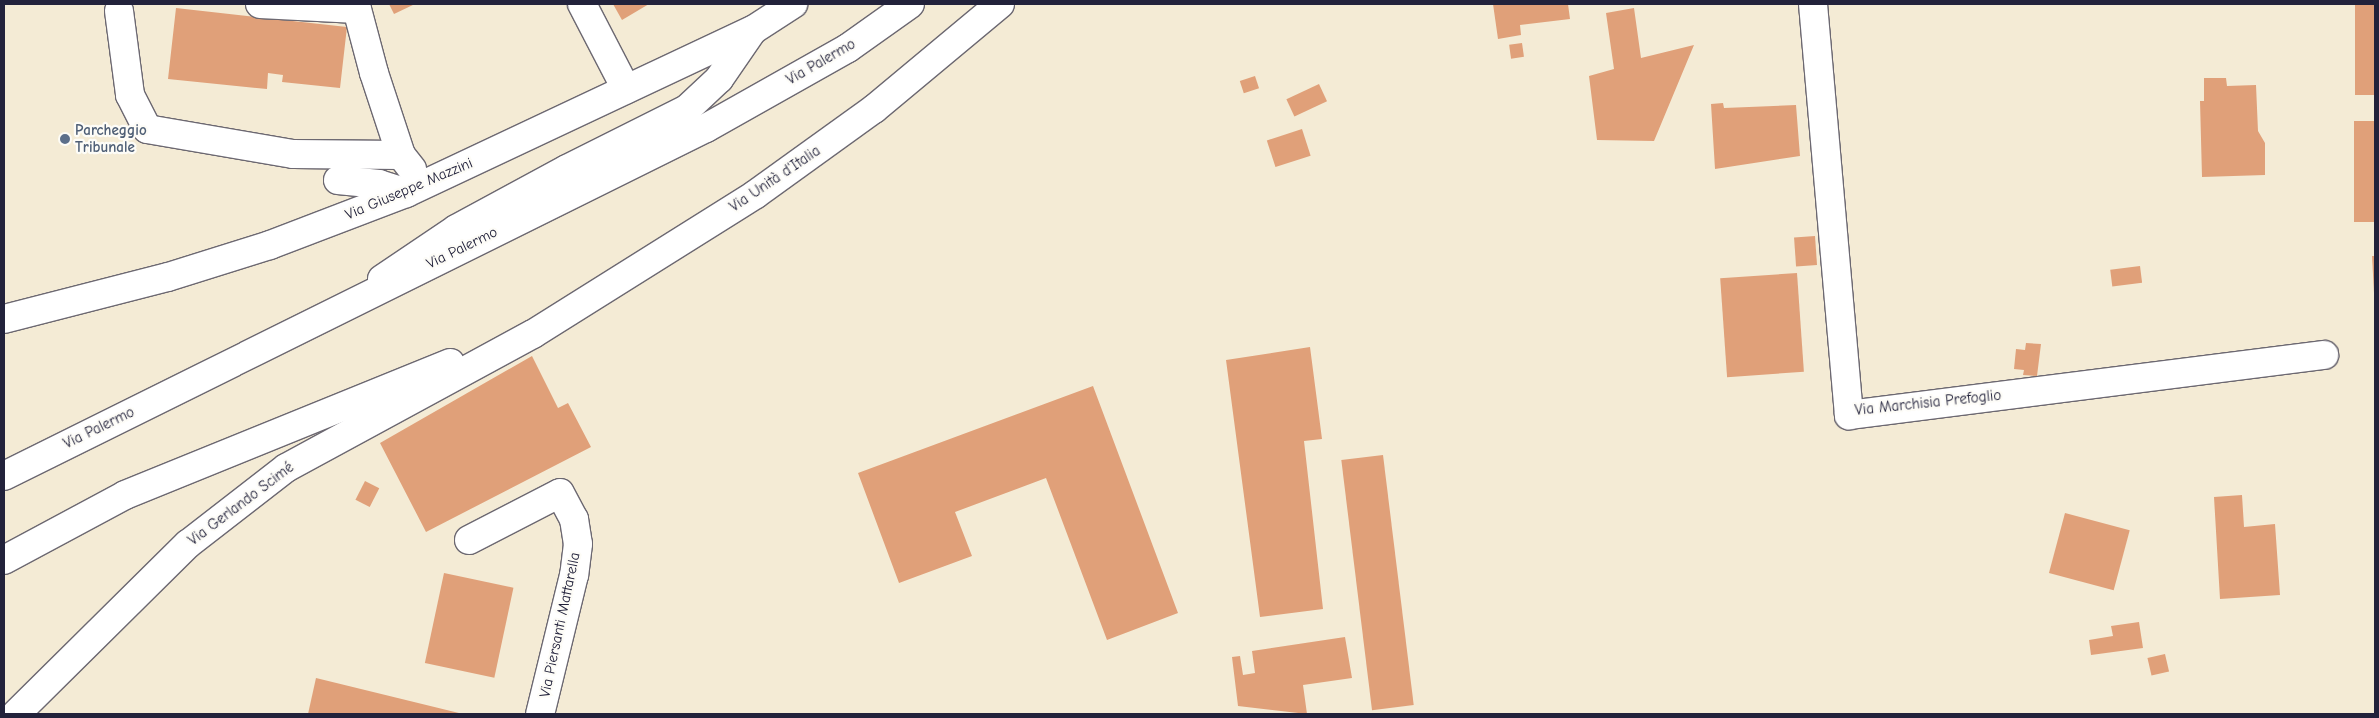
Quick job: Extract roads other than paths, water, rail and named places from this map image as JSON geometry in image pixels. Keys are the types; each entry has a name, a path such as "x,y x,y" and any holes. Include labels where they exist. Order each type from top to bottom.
{"street":[{"path":"260,4 357,10 374,74 401,155 415,189"},
{"path":"582,4 626,90"},
{"path":"334,311 456,229 567,170 687,110 719,79 753,30 768,4"},
{"name":"Via Giuseppe Mazzini","path":"4,319 168,278 270,246 415,189 753,30 793,4"},
{"name":"Via Palermo","path":"4,476 706,128 848,48 910,4"},
{"name":"Via Unità d'Italia","path":"534,334 756,194 874,110 1000,4"},
{"name":"Via Marchisia Prefoglio","path":"1812,4 1849,415 2324,355"},
{"path":"119,11 130,95 148,130 293,154 401,155"},
{"path":"338,180 415,189"},
{"path":"4,560 125,494 424,372 534,334"},
{"name":"Via Gerlando Scimé","path":"16,714 188,544 286,468 534,334"},
{"path":"4,471 39,457"},
{"name":"Via Piersanti Mattarella","path":"469,540 560,493 574,518 578,544 574,575 540,714"}],"place":[{"name":"Parcheggio Tribunale","path":"65,139"}]}
